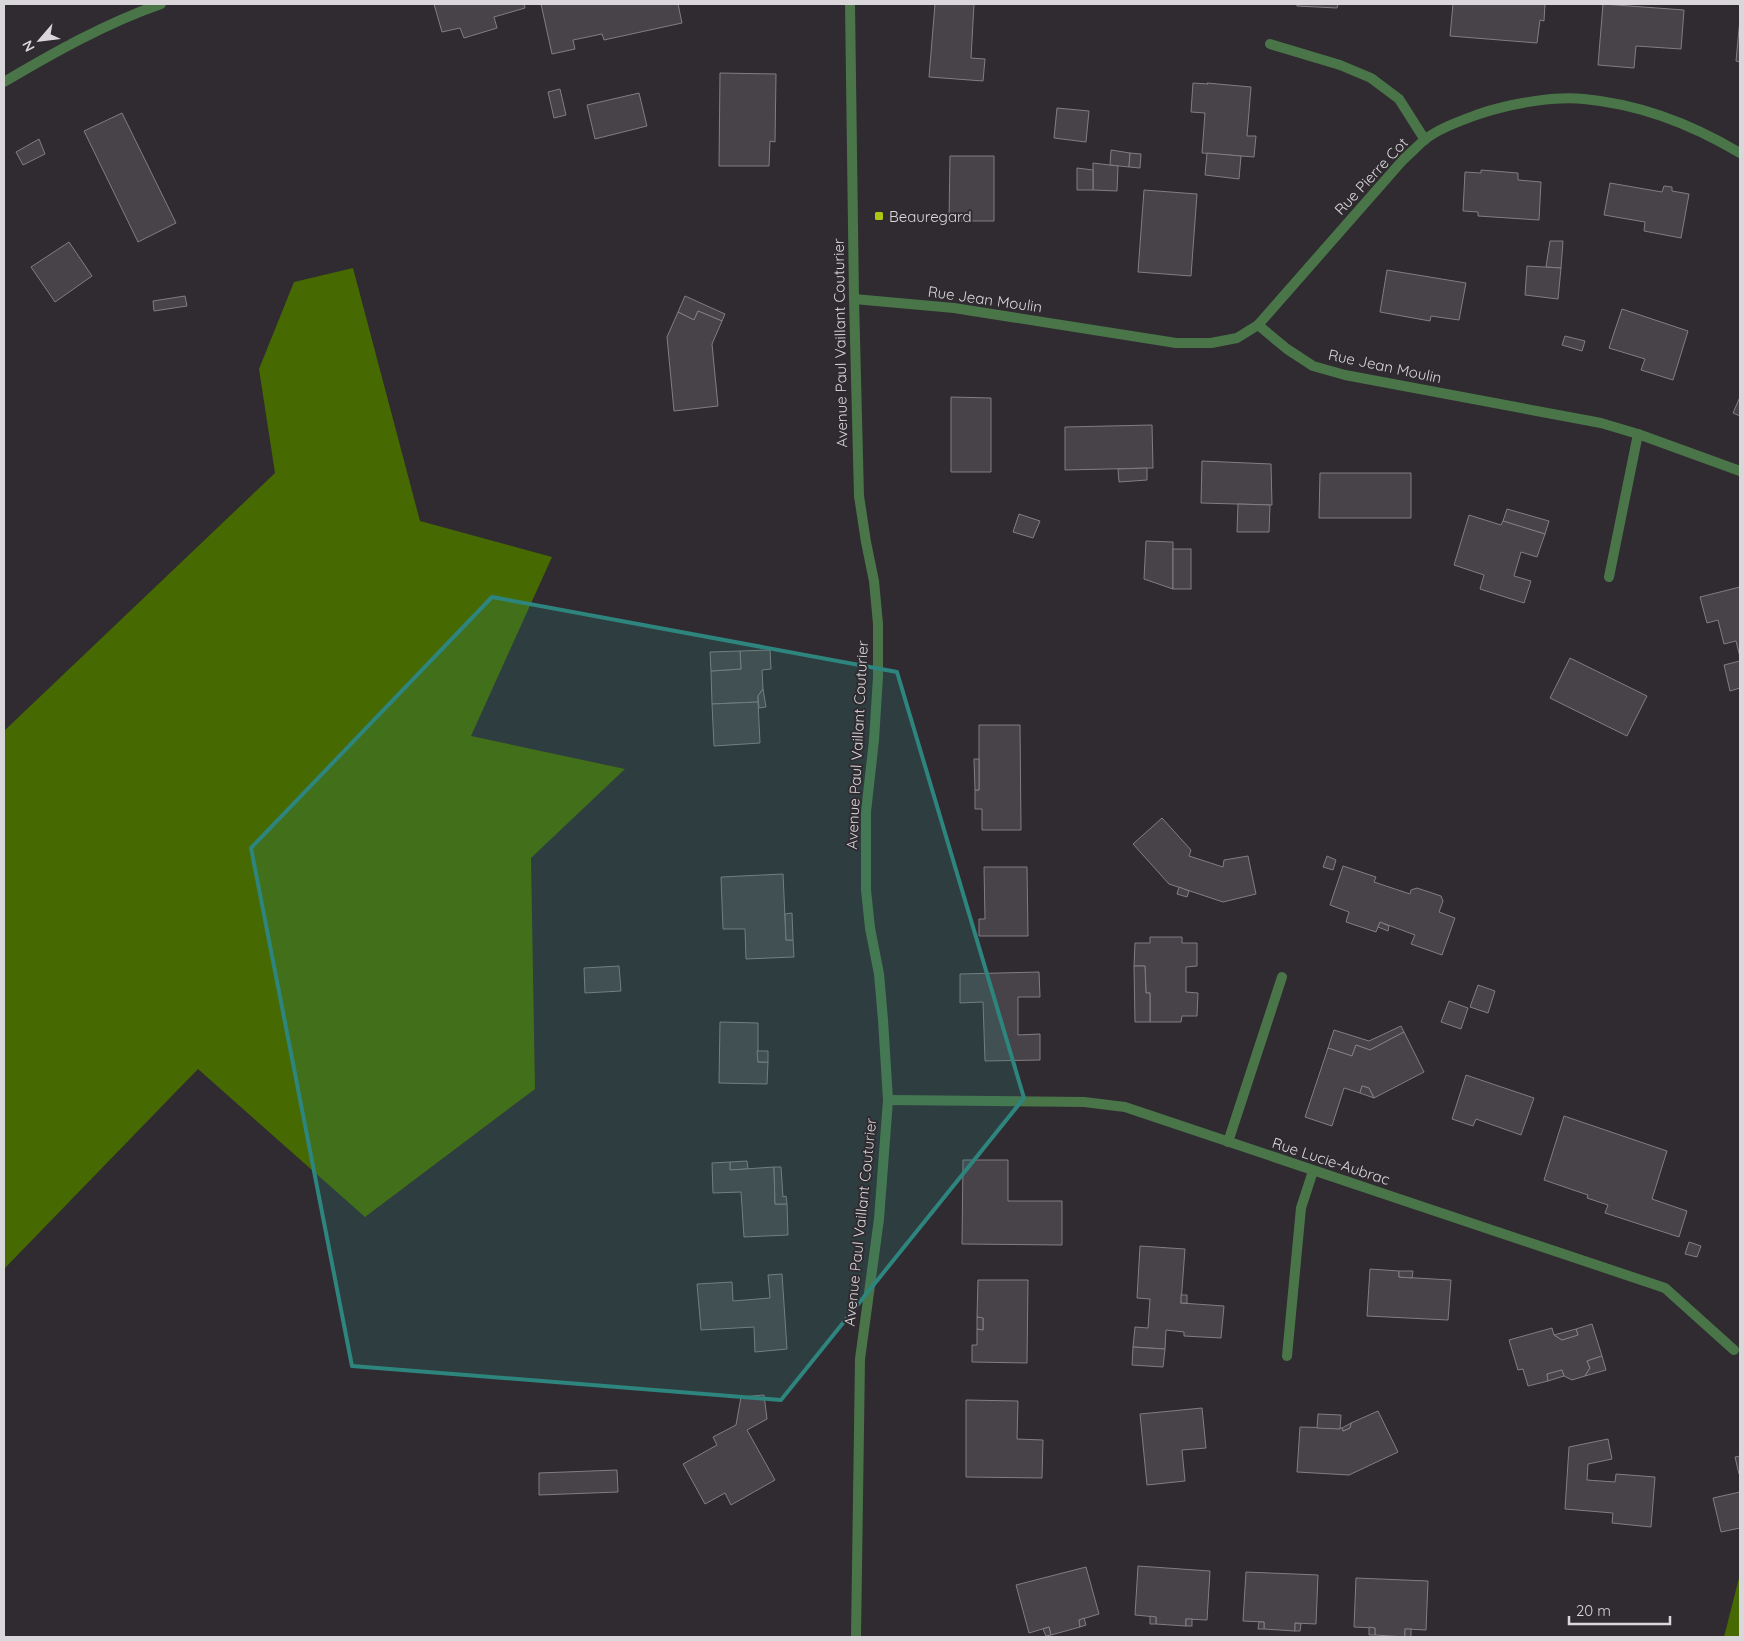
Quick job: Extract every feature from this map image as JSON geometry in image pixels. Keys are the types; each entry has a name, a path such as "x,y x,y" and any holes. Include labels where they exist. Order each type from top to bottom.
{"street":[{"path":"4,82 48,56 104,28 161,4"},
{"name":"Avenue Paul Vaillant Couturier","path":"850,4 859,496 874,581 878,624 878,677 874,740 866,812 866,890 870,928 879,974 888,1100 880,1210 860,1359 856,1637"},
{"path":"1270,44 1340,65 1371,78 1399,99 1425,140"},
{"name":"Rue Pierre Cot","path":"1258,325 1402,161 1425,140 1453,123 1497,108 1541,101 1582,99 1617,104 1648,112 1699,131 1740,153"},
{"name":"Rue Jean Moulin","path":"854,299 954,308 1176,343 1211,343 1237,338 1258,325 1287,349 1313,366 1345,376 1601,423 1638,434 1740,471"},
{"path":"1609,578 1638,434"},
{"path":"1228,1142 1282,977"},
{"name":"Rue Lucie-Aubrac","path":"888,1100 1084,1102 1125,1107 1665,1288 1734,1350"},
{"path":"1287,1356 1301,1208 1313,1171"}],"highlighted area":[{"path":"492,597 897,672 1024,1098 781,1400 352,1366 251,848"}],"green space":[{"path":"353,268 420,521 552,557 471,736 625,769 531,858 535,1089 365,1217 198,1069 4,1269 4,731 275,473 259,369 294,282"},
{"path":"1740,1574 1740,1637 1724,1637"}],"building":[{"path":"434,4 524,4 525,8 494,17 497,28 464,38 460,28 442,32"},
{"path":"541,4 678,4 682,23 604,40 602,34 573,40 575,49 552,54"},
{"path":"935,4 974,4 971,58 985,59 983,81 929,77"},
{"path":"1297,4 1338,4 1337,8 1297,6"},
{"path":"1453,4 1545,4 1544,21 1540,20 1537,43 1450,36"},
{"path":"1603,4 1684,10 1681,49 1636,46 1634,68 1598,65"},
{"path":"1740,19 1740,62 1736,61"},
{"path":"720,73 776,74 775,142 770,141 769,166 719,166"},
{"path":"1193,83 1251,87 1247,136 1256,136 1254,157 1202,153 1205,113 1191,112"},
{"path":"560,89 566,115 554,118 548,92"},
{"path":"639,93 647,126 595,139 587,105"},
{"path":"1057,108 1089,111 1086,142 1054,138"},
{"path":"122,113 176,223 138,242 84,131"},
{"path":"39,139 45,154 23,165 16,152"},
{"path":"1111,150 1130,153 1129,167 1110,165"},
{"path":"1130,153 1141,154 1140,168 1129,167"},
{"path":"1207,153 1241,156 1239,179 1205,175"},
{"path":"950,156 994,156 994,221 949,221"},
{"path":"1093,163 1118,166 1117,191 1093,190"},
{"path":"1077,168 1093,170 1093,190 1077,190"},
{"path":"1481,170 1518,173 1518,180 1541,182 1539,220 1478,216 1478,212 1463,211 1465,172 1481,173"},
{"path":"1610,183 1662,192 1664,186 1672,187 1672,191 1689,194 1681,238 1644,231 1645,222 1604,215"},
{"path":"1144,190 1197,194 1191,276 1138,272"},
{"path":"1550,241 1563,241 1561,268 1546,267"},
{"path":"69,242 92,276 55,302 31,267"},
{"path":"1527,266 1561,268 1558,299 1525,295"},
{"path":"1387,270 1466,283 1459,320 1431,316 1430,321 1380,312"},
{"path":"185,296 187,306 154,311 153,301"},
{"path":"685,296 725,314 722,321 698,311 694,320 678,312"},
{"path":"1622,309 1688,331 1673,380 1641,370 1645,359 1609,348"},
{"path":"698,311 722,321 712,344 718,406 674,411 667,337 678,312 694,320"},
{"path":"1565,336 1585,341 1582,351 1562,345"},
{"path":"951,397 991,398 991,472 951,472"},
{"path":"1740,397 1740,416 1733,413"},
{"path":"1152,425 1153,468 1065,470 1065,427"},
{"path":"1202,461 1271,464 1272,505 1201,503"},
{"path":"1147,468 1147,480 1119,482 1118,469"},
{"path":"1320,473 1411,473 1411,518 1319,518"},
{"path":"1238,504 1270,505 1269,532 1237,532"},
{"path":"1507,509 1549,521 1545,534 1503,521"},
{"path":"1019,514 1040,521 1033,538 1013,532"},
{"path":"1469,515 1501,525 1503,521 1545,534 1537,557 1521,552 1514,576 1531,581 1524,603 1480,589 1484,575 1454,565"},
{"path":"1146,541 1173,542 1173,589 1144,579"},
{"path":"1173,549 1191,549 1191,589 1173,589"},
{"path":"1740,587 1740,657 1736,641 1724,644 1718,620 1707,623 1700,597"},
{"path":"770,650 771,669 762,670 763,689 758,696 758,702 712,704 711,671 741,669 740,651"},
{"path":"740,651 741,669 711,671 710,652"},
{"path":"1570,658 1647,696 1627,736 1550,698"},
{"path":"1740,661 1740,688 1730,691 1724,665"},
{"path":"763,689 766,707 759,708 758,696"},
{"path":"758,702 760,743 714,746 712,704"},
{"path":"979,725 1020,725 1021,830 982,830 982,809 975,809 975,790 979,790"},
{"path":"974,759 979,759 979,790 975,790"},
{"path":"1162,818 1191,850 1189,856 1223,867 1224,860 1248,856 1256,894 1223,902 1169,884 1133,844"},
{"path":"1327,856 1336,860 1333,870 1323,867"},
{"path":"1343,866 1376,877 1374,882 1410,894 1411,890 1417,888 1441,896 1443,901 1439,912 1455,918 1442,955 1411,944 1415,935 1380,922 1376,932 1346,922 1349,912 1330,905"},
{"path":"984,867 1027,867 1028,936 979,936 979,919 985,919"},
{"path":"783,874 786,940 793,940 794,957 746,959 745,929 723,929 721,877"},
{"path":"1179,887 1189,891 1187,897 1177,894"},
{"path":"792,913 793,940 786,940 785,914"},
{"path":"1380,922 1389,926 1388,931 1378,927"},
{"path":"1150,937 1182,937 1182,943 1197,943 1197,966 1186,967 1186,992 1198,993 1197,1016 1182,1016 1181,1022 1150,1022 1150,993 1146,993 1145,966 1134,966 1135,943 1150,943"},
{"path":"619,966 621,991 585,993 584,968"},
{"path":"1134,966 1145,966 1146,993 1150,993 1150,1022 1135,1022"},
{"path":"1039,972 1040,997 1018,997 1018,1035 1040,1034 1040,1060 985,1061 983,1002 960,1003 960,974"},
{"path":"1478,985 1495,991 1488,1013 1470,1007"},
{"path":"1449,1001 1468,1008 1461,1029 1441,1022"},
{"path":"720,1022 758,1023 758,1062 768,1062 767,1084 719,1083"},
{"path":"1401,1026 1404,1032 1370,1050 1356,1045 1352,1056 1328,1048 1334,1030 1369,1041"},
{"path":"1404,1032 1424,1072 1374,1098 1369,1088 1362,1086 1360,1093 1344,1088 1332,1126 1305,1117 1328,1048 1352,1056 1356,1045 1370,1050"},
{"path":"757,1051 768,1051 768,1062 758,1062"},
{"path":"1466,1075 1534,1098 1521,1135 1476,1119 1473,1126 1452,1119"},
{"path":"1362,1086 1369,1088 1374,1098 1360,1093"},
{"path":"1564,1116 1667,1151 1652,1199 1687,1211 1679,1237 1605,1213 1608,1205 1587,1198 1588,1195 1544,1180"},
{"path":"963,1160 1008,1160 1008,1201 1062,1201 1062,1245 962,1244"},
{"path":"747,1161 748,1169 730,1170 730,1162"},
{"path":"730,1162 730,1170 774,1167 775,1204 787,1204 788,1235 744,1237 741,1192 713,1193 712,1163"},
{"path":"774,1167 781,1167 783,1197 786,1196 787,1204 775,1204"},
{"path":"1689,1242 1701,1246 1697,1257 1685,1254"},
{"path":"1140,1246 1185,1249 1181,1303 1224,1306 1221,1338 1184,1336 1184,1332 1166,1330 1165,1349 1133,1347 1135,1327 1148,1328 1150,1299 1137,1298"},
{"path":"1370,1269 1399,1271 1399,1277 1451,1280 1448,1320 1367,1316"},
{"path":"1399,1271 1413,1271 1412,1278 1399,1277"},
{"path":"782,1274 787,1349 755,1352 754,1327 701,1330 697,1284 732,1282 733,1301 770,1298 768,1275"},
{"path":"978,1280 1028,1280 1027,1363 972,1362 972,1345 977,1345 977,1329 983,1330 983,1318 977,1317"},
{"path":"1181,1295 1187,1295 1187,1303 1181,1303"},
{"path":"977,1317 983,1318 983,1330 977,1329"},
{"path":"1592,1324 1602,1356 1587,1361 1590,1368 1585,1376 1572,1380 1564,1376 1562,1370 1547,1374 1548,1381 1528,1386 1523,1369 1518,1370 1509,1340 1552,1328 1554,1335 1562,1340 1578,1335 1576,1329"},
{"path":"1576,1329 1578,1335 1562,1340 1554,1335"},
{"path":"1133,1347 1165,1349 1163,1367 1132,1365"},
{"path":"1602,1356 1606,1370 1585,1376 1590,1368 1587,1361"},
{"path":"1562,1370 1564,1376 1548,1381 1547,1374"},
{"path":"764,1395 767,1419 747,1430 775,1480 731,1505 725,1493 705,1504 683,1464 717,1445 713,1437 736,1425 741,1397"},
{"path":"966,1400 1018,1401 1017,1439 1043,1440 1042,1478 966,1477"},
{"path":"1202,1408 1206,1448 1182,1450 1185,1481 1147,1485 1140,1414"},
{"path":"1378,1411 1398,1452 1349,1475 1297,1472 1300,1427 1342,1428 1343,1431 1350,1428 1351,1423"},
{"path":"1318,1414 1341,1415 1340,1429 1317,1428"},
{"path":"1351,1423 1350,1428 1343,1431 1342,1428"},
{"path":"1608,1439 1612,1459 1588,1464 1587,1480 1615,1482 1616,1474 1655,1477 1651,1527 1612,1523 1613,1513 1565,1509 1569,1447"},
{"path":"1740,1456 1740,1474 1739,1474 1735,1457"},
{"path":"617,1470 618,1492 539,1495 539,1473"},
{"path":"1740,1492 1740,1528 1721,1532 1713,1498"},
{"path":"1138,1566 1210,1571 1207,1620 1186,1619 1186,1626 1156,1624 1156,1617 1135,1615"},
{"path":"1086,1567 1099,1614 1079,1620 1080,1627 1051,1635 1049,1627 1029,1633 1016,1585"},
{"path":"1246,1572 1318,1575 1316,1624 1295,1623 1295,1631 1264,1629 1264,1622 1243,1621"},
{"path":"1356,1578 1428,1581 1426,1630 1405,1629 1405,1637 1375,1635 1375,1628 1354,1627"},
{"path":"1150,1616 1156,1617 1156,1624 1150,1624"},
{"path":"1084,1618 1086,1625 1080,1627 1079,1620"},
{"path":"1186,1619 1192,1619 1192,1626 1186,1626"},
{"path":"1259,1622 1264,1622 1264,1629 1258,1629"},
{"path":"1295,1623 1301,1624 1300,1631 1295,1631"},
{"path":"1049,1627 1051,1635 1046,1636 1043,1629"},
{"path":"1369,1627 1375,1628 1375,1635 1369,1635"},
{"path":"1405,1629 1411,1629 1411,1637 1405,1637"}],"place":[{"name":"Beauregard","path":"879,216"}]}
